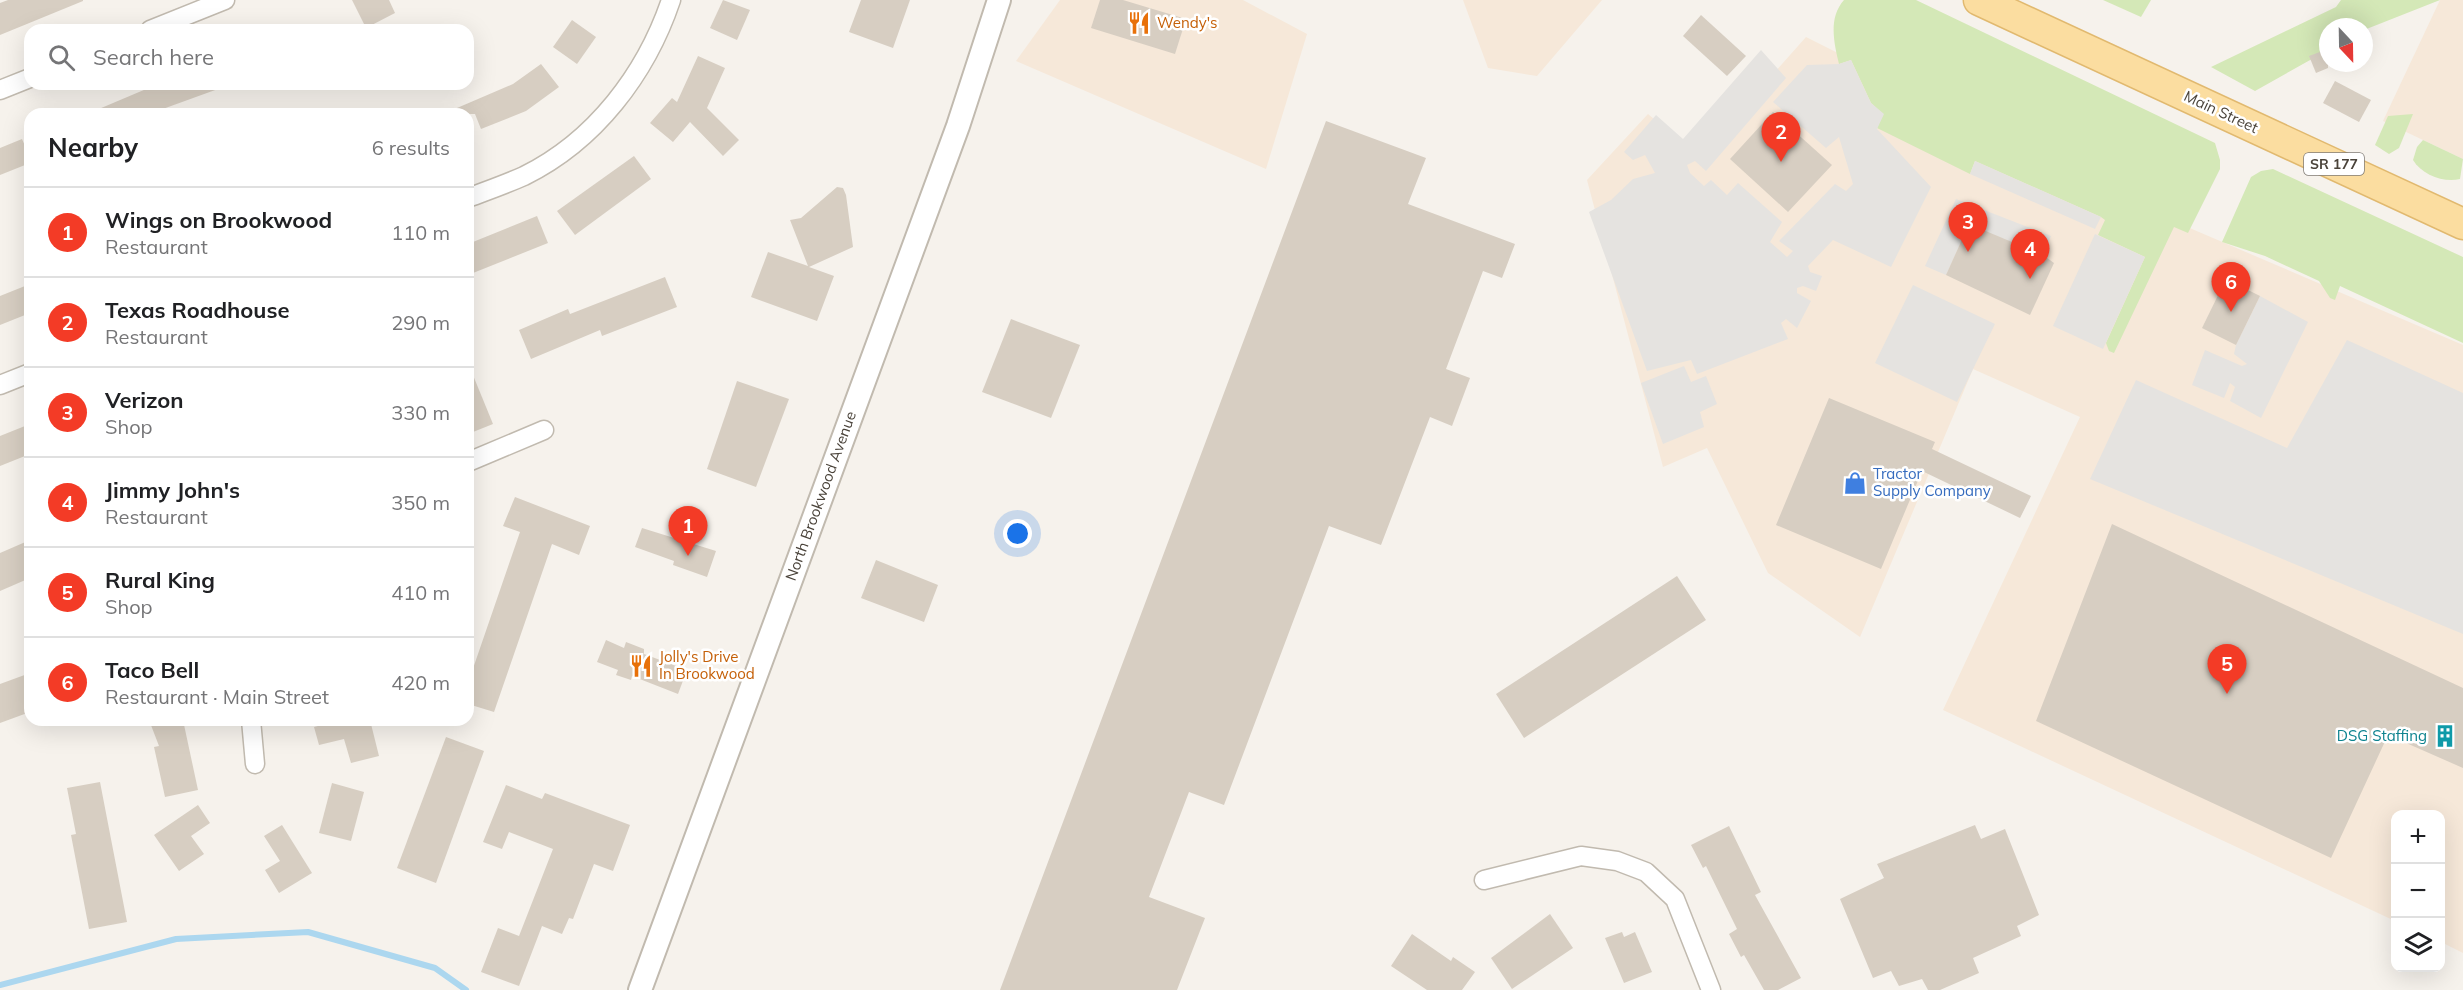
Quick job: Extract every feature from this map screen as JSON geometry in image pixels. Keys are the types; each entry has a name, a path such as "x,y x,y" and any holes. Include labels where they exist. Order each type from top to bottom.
{"main road":[{"name":"Main Street","path":"1979,0 2463,224"}],"street":[{"path":"165,24 225,0"},
{"path":"474,196 525,175 577,141 613,105 646,59 670,0"},
{"name":"North Brookwood Avenue","path":"640,990 958,126 999,0"},
{"path":"0,90 24,80"},
{"path":"0,385 24,375"},
{"path":"474,459 544,430"},
{"path":"252,726 255,764"},
{"path":"1484,880 1581,856 1617,861 1646,872 1675,899 1711,990"}],"shaded area":[{"path":"1060,0 1243,0 1307,34 1266,169 1016,61"},
{"path":"1463,0 1602,0 1537,76 1488,68"},
{"path":"2440,0 2463,0 2463,159 2383,121"},
{"path":"1806,37 2171,220 2463,345 2463,953 2445,944 2445,810 2391,810 2391,919 1943,710 2080,417 1973,369 1860,637 1768,573 1707,448 1663,467 1587,180 1648,114 1699,157"},
{"path":"1761,50 1786,78 1706,171 1695,161 1687,165 1690,173 1704,186 1711,180 1727,195 1738,183 1782,222 1770,242 1787,257 1793,251 1779,241 1835,184 1846,191 1853,184 1839,137 1826,148 1773,102 1807,65 1839,64 1851,60 1871,103 1884,114 1877,129 1931,187 1891,267 1833,240 1808,266 1810,272 1822,276 1816,291 1803,286 1797,288 1797,293 1811,301 1797,328 1786,319 1781,323 1788,339 1697,374 1691,360 1647,371 1589,212 1611,200 1633,179 1655,173 1645,155 1633,160 1624,152 1656,115 1683,139"},
{"path":"1975,161 2101,217 2095,229 1970,174"},
{"path":"1956,199 2051,236 2043,255 1969,225 1946,275 1925,266"},
{"path":"2095,234 2145,257 2103,349 2053,326"},
{"path":"1913,285 1995,324 1957,402 1875,363"},
{"path":"2260,296 2308,322 2261,418 2230,401 2235,387 2230,383 2224,398 2192,385 2205,350 2242,366 2247,364 2234,354 2236,345"},
{"path":"2347,340 2463,393 2463,634 2090,479 2136,380 2287,448"},
{"path":"1684,366 1691,382 1706,376 1717,404 1700,412 1704,427 1663,444 1641,383"}],"green space":[{"path":"1844,0 1916,0 2215,143 2220,169 2188,233 2174,227 2114,353 2109,351 2106,343 2145,257 2098,235 2105,220 2101,217 1975,161 1970,174 1877,128 1883,114 1871,103 1851,60 1839,64 1834,39 1834,23"},
{"path":"2103,0 2151,0 2141,17"},
{"path":"2341,0 2440,0 2373,26 2373,18 2319,18 2319,55 2255,91 2211,67 2336,7"},
{"path":"2413,114 2399,148 2389,154 2375,145 2388,116"},
{"path":"2423,140 2463,159 2460,179 2440,179 2428,174 2417,165 2413,160 2417,147"},
{"path":"2273,169 2463,257 2463,343 2340,286 2335,300 2330,298 2319,281 2265,256 2222,242 2251,177 2261,171"}],"building":[{"path":"8,0 83,0 0,35 0,3"},
{"path":"352,0 389,0 395,13 374,24 364,24"},
{"path":"723,0 750,10 737,40 710,28"},
{"path":"861,0 910,0 893,48 849,32"},
{"name":"Wendy's","path":"1100,0 1123,0 1186,19 1175,54 1091,28"},
{"path":"1701,15 1746,56 1727,76 1683,36"},
{"path":"572,20 596,37 577,64 553,47"},
{"path":"2319,52 2319,72 2316,73 2309,56"},
{"path":"698,56 725,68 707,108 739,140 723,156 690,122 673,142 650,123 672,98 677,102"},
{"path":"541,64 559,87 526,111 481,129 474,114 474,108 457,108 513,84"},
{"path":"2335,81 2371,100 2359,122 2323,103"},
{"path":"144,90 215,90 166,108 101,108"},
{"path":"1773,112 1832,165 1788,212 1730,159"},
{"path":"1326,121 1426,158 1408,204 1515,244 1502,278 1483,271 1446,369 1470,378 1452,426 1430,417 1381,545 1329,526 1224,805 1189,792 1149,897 1205,918 1177,990 1000,990"},
{"path":"22,139 24,165 0,175 0,148"},
{"path":"634,156 651,179 575,235 557,211"},
{"path":"837,187 843,188 846,195 853,247 809,267 834,276 817,321 751,297 768,252 808,266 790,220 801,218"},
{"path":"537,216 548,243 474,273 474,242"},
{"path":"1969,224 2043,255 2054,263 2030,315 1946,275"},
{"path":"665,277 677,307 602,336 600,330 531,359 519,330 568,309 570,314"},
{"path":"2226,279 2260,296 2236,345 2202,328"},
{"path":"24,286 24,315 0,325 0,296"},
{"path":"1011,319 1080,345 1051,418 982,392"},
{"path":"474,378 493,424 474,432"},
{"path":"737,381 789,399 756,487 707,469"},
{"name":"Tractor Supply Company","path":"1829,398 1935,442 1932,449 2031,496 2020,518 1922,471 1881,569 1776,525"},
{"path":"24,426 24,456 0,466 0,436"},
{"path":"515,497 590,526 579,555 552,544 494,712 474,706 474,666 520,532 503,526"},
{"path":"2112,524 2463,688 2463,768 2388,735 2331,858 2036,721"},
{"path":"642,528 716,551 707,577 673,565 674,561 635,547"},
{"path":"24,543 24,581 0,591 0,553"},
{"path":"876,560 938,585 924,622 861,598"},
{"path":"1677,576 1706,620 1524,738 1496,694"},
{"name":"Jolly's Drive In Brookwood","path":"606,640 624,648 626,642 644,649 644,654 687,670 678,694 632,676 631,680 616,675 618,670 597,662"},
{"path":"24,675 24,714 0,723 0,684"},
{"path":"151,726 184,726 198,790 165,797 154,747 159,746"},
{"path":"372,726 379,756 351,763 344,739 319,745 314,727"},
{"path":"446,737 484,751 436,883 397,868"},
{"path":"100,782 127,922 89,929 71,835 76,834 67,788"},
{"path":"332,783 364,792 351,841 319,833"},
{"path":"506,785 542,799 545,793 630,825 613,871 594,864 573,919 569,918 562,934 542,926 519,986 481,972 498,928 519,936 553,849 509,832 502,849 483,842"},
{"path":"198,805 210,823 191,836 204,854 179,871 154,835"},
{"path":"282,825 312,873 279,893 265,870 280,861 264,836"},
{"path":"1975,825 1981,839 2005,829 2039,915 2017,926 2021,936 1973,958 1979,973 1940,990 1928,990 1922,979 1899,986 1891,971 1873,978 1840,899 1884,878 1877,864"},
{"path":"1729,826 1761,892 1755,895 1801,978 1778,990 1764,990 1744,955 1741,957 1729,934 1737,929 1706,866 1703,868 1691,845"},
{"path":"1550,914 1573,948 1512,989 1491,958"},
{"path":"1622,932 1624,937 1635,932 1652,972 1624,983 1605,938"},
{"path":"1412,934 1451,961 1453,957 1475,972 1462,990 1427,990 1391,966"}],"waterway":[{"path":"0,985 176,939 308,932 435,968 466,990"}],"place":[{"name":"Wendy's","path":"1139,23"},
{"name":"Texas Roadhouse","path":"1781,162"},
{"name":"Verizon","path":"1968,252"},
{"name":"Jimmy John's","path":"2030,279"},
{"name":"Taco Bell","path":"2231,312"},
{"name":"Tractor Supply Company","path":"1855,483"},
{"name":"Wings on Brookwood","path":"688,556"},
{"name":"Jolly's Drive In Brookwood","path":"641,666"},
{"name":"Rural King","path":"2227,694"},
{"name":"DSG Staffing","path":"2445,736"}]}
